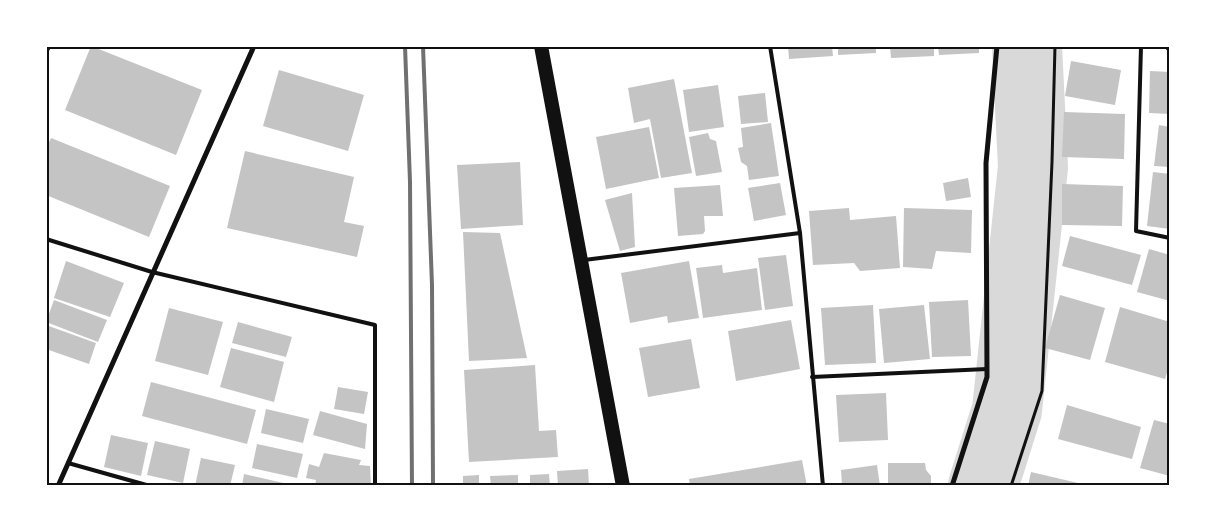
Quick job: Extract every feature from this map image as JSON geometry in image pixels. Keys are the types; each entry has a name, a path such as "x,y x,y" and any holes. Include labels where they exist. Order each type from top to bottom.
{"highway":[{"path":"541,46 623,486"}],"street":[{"path":"46,51 49,46"},
{"path":"58,486 254,46"},
{"path":"952,486 987,376 986,163 997,46"}],"lane":[{"path":"770,46 800,233 823,486"},
{"path":"1141,46 1136,231 1170,238"},
{"path":"1166,46 1170,51"},
{"path":"580,260 800,233"},
{"path":"46,239 152,272 375,325 375,486"},
{"path":"812,377 987,369"},
{"path":"68,463 150,486"}],"path":[{"path":"1011,486 1042,391 1055,46"}],"building":[{"path":"91,46 202,90 176,155 65,110"},
{"path":"788,46 832,46 833,56 789,59"},
{"path":"838,46 876,46 876,53 838,55"},
{"path":"890,46 934,46 934,56 891,58"},
{"path":"938,46 979,46 979,53 939,55"},
{"path":"1071,61 1121,70 1115,105 1065,96"},
{"path":"279,70 364,95 348,151 263,126"},
{"path":"1150,71 1170,72 1170,114 1149,113"},
{"path":"674,79 692,173 661,178 650,119 634,123 628,88"},
{"path":"718,85 724,127 689,132 683,90"},
{"path":"765,93 768,122 741,124 738,96"},
{"path":"1064,112 1125,114 1124,159 1062,157"},
{"path":"771,123 779,176 749,180 747,166 741,162 738,148 743,147 741,128"},
{"path":"1159,125 1170,127 1170,167 1154,166"},
{"path":"649,127 659,178 606,189 596,137"},
{"path":"708,133 710,139 716,141 722,172 696,176 689,137"},
{"path":"51,138 170,186 149,237 46,195 46,149"},
{"path":"245,151 354,177 344,222 364,226 357,257 227,228"},
{"path":"520,162 523,225 461,229 457,165"},
{"path":"1153,172 1170,174 1170,229 1147,226"},
{"path":"968,178 971,197 946,201 943,183"},
{"path":"780,183 786,215 754,221 748,188"},
{"path":"1062,184 1123,186 1122,226 1062,225"},
{"path":"720,185 723,216 704,216 705,231 703,234 678,236 674,188"},
{"path":"632,193 635,247 620,251 605,200"},
{"path":"849,208 850,220 896,216 900,268 860,271 854,263 813,265 809,211"},
{"path":"904,208 972,210 971,253 936,251 932,269 903,267"},
{"path":"463,232 500,233 527,358 469,361"},
{"path":"1070,236 1141,255 1132,285 1062,266"},
{"path":"1149,249 1170,255 1170,301 1137,292"},
{"path":"786,255 793,306 765,310 758,258"},
{"path":"66,261 124,283 110,317 54,298"},
{"path":"689,261 699,318 668,323 667,316 630,323 621,273"},
{"path":"722,265 723,273 757,268 762,310 703,318 696,268"},
{"path":"1060,295 1105,308 1090,360 1045,348"},
{"path":"54,300 107,320 98,342 46,322"},
{"path":"968,300 971,356 932,357 929,302"},
{"path":"873,305 876,363 825,365 821,308"},
{"path":"924,305 930,359 884,363 879,309"},
{"path":"1120,307 1170,322 1170,363 1165,379 1105,362"},
{"path":"169,308 223,322 208,375 155,361"},
{"path":"791,320 800,369 736,381 728,331"},
{"path":"238,322 292,337 286,357 232,343"},
{"path":"46,325 96,343 89,364 46,349"},
{"path":"691,339 700,388 648,397 639,348"},
{"path":"231,348 284,362 274,402 220,387"},
{"path":"535,365 539,431 556,430 558,457 469,462 464,370"},
{"path":"151,382 256,410 247,444 142,416"},
{"path":"338,387 368,392 364,414 334,409"},
{"path":"886,393 888,440 839,442 836,395"},
{"path":"1067,405 1141,427 1132,459 1058,439"},
{"path":"266,409 309,419 303,443 261,433"},
{"path":"320,411 367,424 365,449 313,435"},
{"path":"1154,420 1170,424 1170,476 1140,468"},
{"path":"111,435 148,443 141,476 104,467"},
{"path":"155,441 190,449 183,483 147,475"},
{"path":"257,444 303,454 297,478 252,468"},
{"path":"324,453 361,460 359,465 370,466 371,486 315,486 316,480 306,478 309,464 319,467"},
{"path":"201,458 235,465 230,486 195,486"},
{"path":"802,460 807,486 690,486 689,479"},
{"path":"888,463 925,463 926,470 931,476 931,486 888,486"},
{"path":"877,465 880,486 842,486 841,470"},
{"path":"588,469 589,486 558,486 557,471"},
{"path":"1031,472 1078,483 1078,486 1028,486"},
{"path":"244,474 292,485 292,486 242,486"},
{"path":"549,474 550,486 530,486 530,475"},
{"path":"479,475 479,486 463,486 463,476"},
{"path":"518,475 518,486 491,486 490,476"}],"waterway":[{"path":"983,486 1007,410 1033,167 1027,46"}],"railway":[{"path":"405,46 410,182 412,486"},
{"path":"423,46 432,285 433,486"}]}
